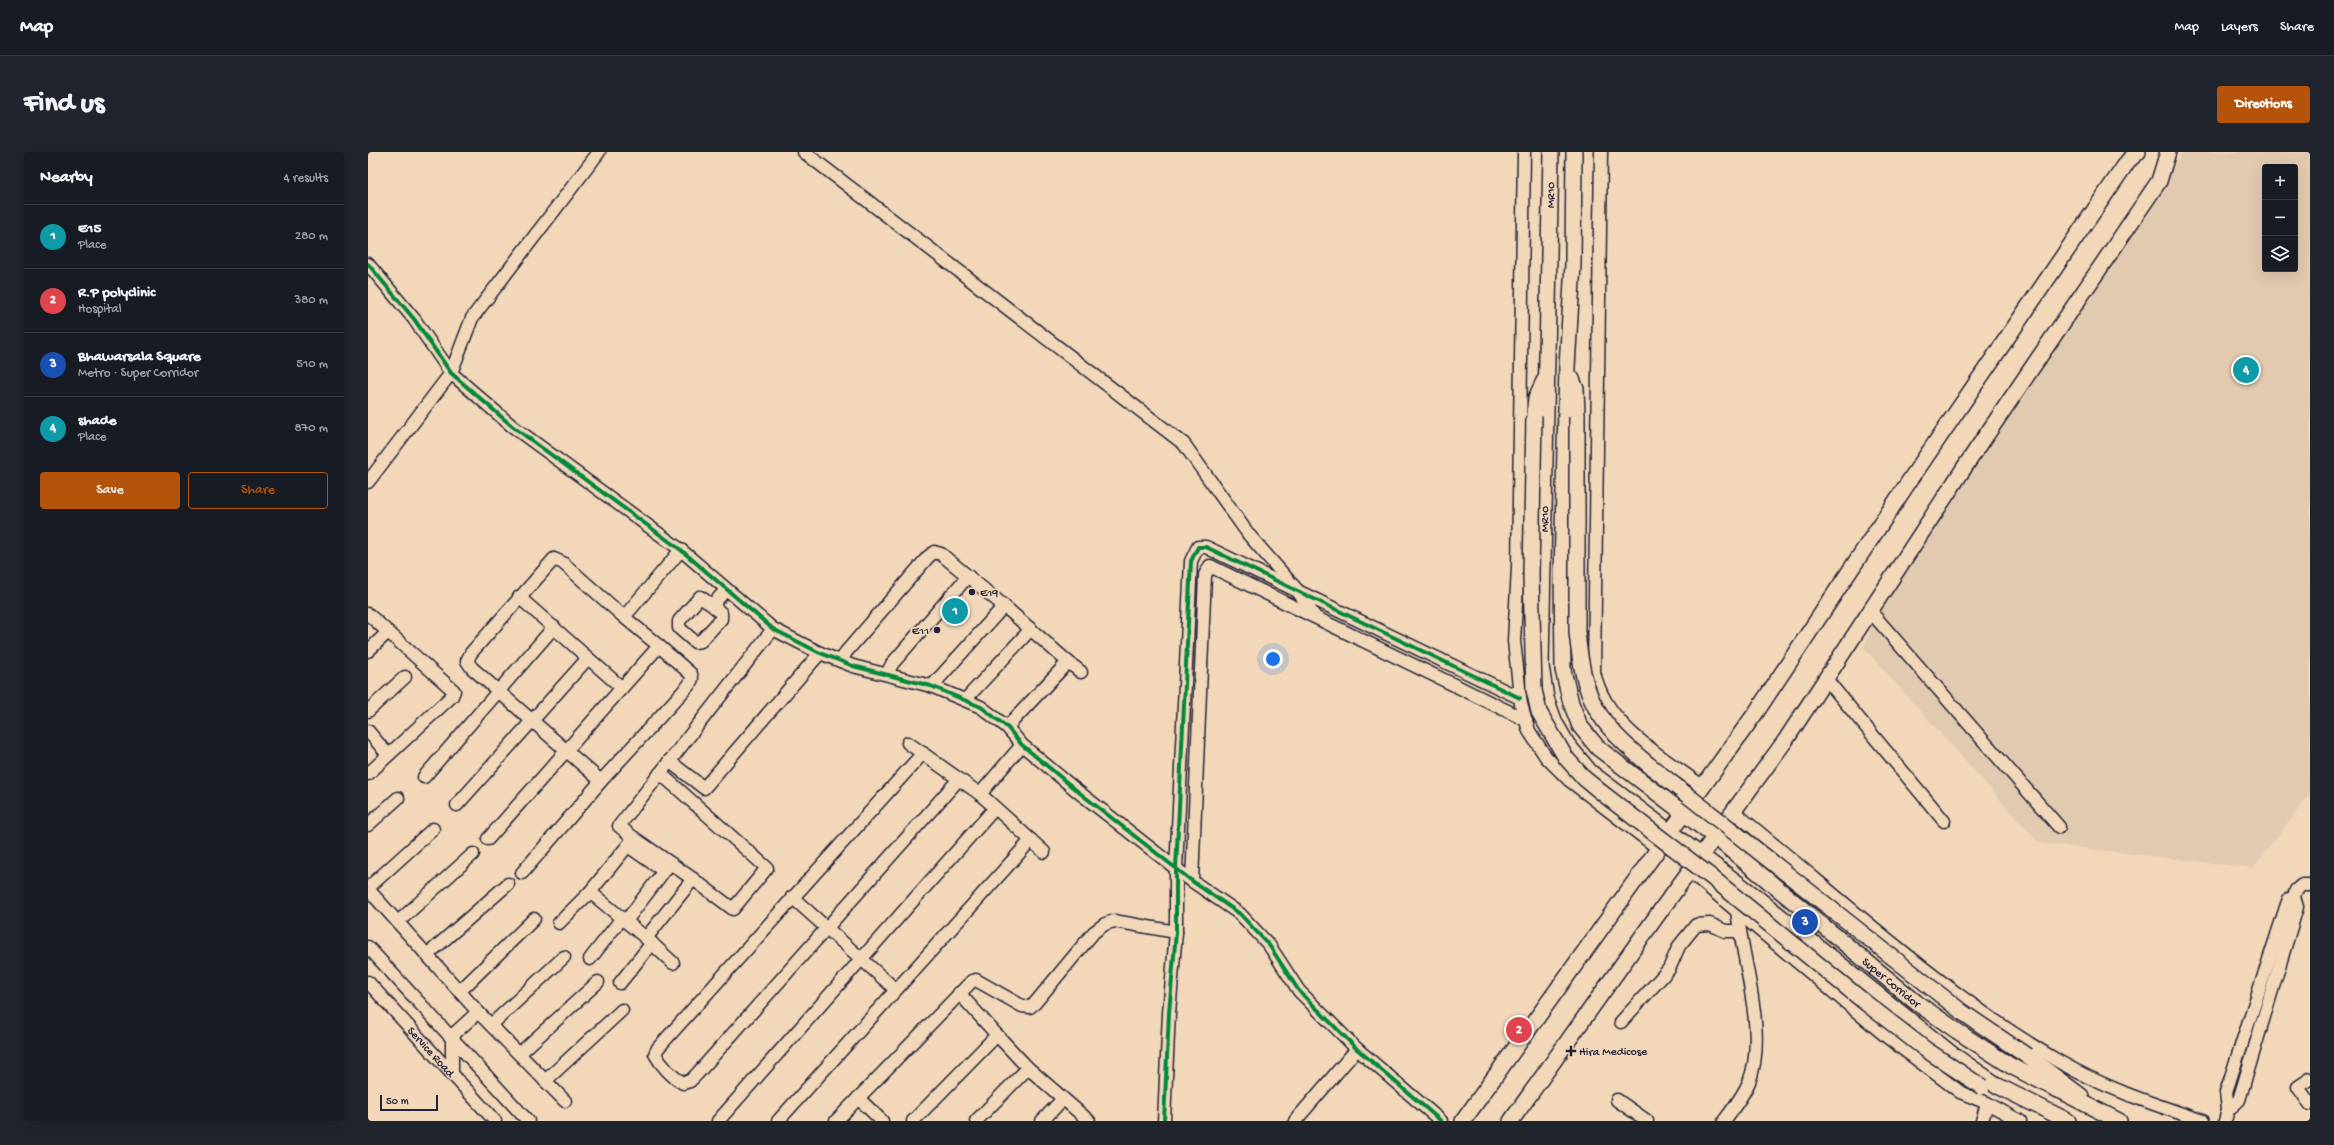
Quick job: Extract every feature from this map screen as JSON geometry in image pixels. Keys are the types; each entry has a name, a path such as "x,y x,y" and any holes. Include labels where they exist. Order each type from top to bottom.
{"main road":[{"name":"MR10","path":"1552,152 1541,666 1546,698 1567,744 1590,772 1670,834"},
{"name":"MR10","path":"1574,152 1573,264 1567,367 1562,572 1563,670 1570,703 1580,726 1598,748 1684,814"},
{"path":"1463,1121 1757,711 1910,480 2051,272 2128,161 2138,152"},
{"path":"1511,1121 1689,871 1734,812 1826,679 1966,465 2159,181 2168,152"},
{"path":"1567,367 1576,389 1577,632 1580,664 1588,692 1600,717 1617,738 1649,765 1962,1012 2052,1074 2099,1113"},
{"path":"1546,377 1536,398 1534,416 1531,575 1534,690 1539,712 1566,758 1585,779 1710,876 1867,1004 1925,1049 1982,1087 2005,1098 2064,1121"},
{"name":"Super Corridor","path":"1684,814 1715,837 1917,1002 1957,1031 2038,1082 2099,1113 2119,1121"},
{"name":"Super Corridor","path":"1670,834 1756,897 1953,1055 1998,1086 2068,1121"}],"street":[{"path":"368,482 451,373 472,318 599,152"},
{"path":"804,152 1184,444 1249,535 1297,590 1314,616"},
{"path":"1524,152 1520,491 1514,641 1520,698 1529,731 1546,757 1569,780 1659,849"},
{"path":"1602,152 1594,672 1603,700 1620,722 1703,788"},
{"path":"368,264 414,319 451,373 512,426 681,550 773,629 820,653 841,661 932,686 981,707 1007,727 1022,745 1176,869 1240,914 1269,946 1298,991 1357,1049 1441,1121"},
{"path":"1164,1121 1169,1013 1176,932 1176,869 1191,561 1198,547 1206,546 1520,698"},
{"path":"624,617 681,550"},
{"path":"841,661 846,652 934,552 941,554 968,576 1081,672"},
{"path":"522,873 601,781 692,679 691,674 659,646 563,563 554,559 471,653 467,661 472,668 601,781"},
{"path":"1192,881 1205,575 1210,566 1526,720"},
{"path":"886,674 892,664 968,576"},
{"path":"712,605 726,590"},
{"path":"519,597 622,688"},
{"path":"932,686 1004,606"},
{"path":"1870,611 2059,827"},
{"path":"368,614 454,692 452,696 368,774"},
{"path":"424,777 554,627"},
{"path":"660,773 767,868 733,909 693,879 667,867 631,842 619,826 669,761 773,629"},
{"path":"965,700 1031,630"},
{"path":"368,651 388,632"},
{"path":"488,839 659,646"},
{"path":"669,761 704,788 820,653"},
{"path":"458,805 588,658"},
{"path":"1007,727 1068,662"},
{"path":"368,711 405,677"},
{"path":"1826,679 1944,821"},
{"path":"368,731 388,755"},
{"path":"908,743 980,794 1044,852"},
{"path":"980,794 1022,745"},
{"path":"923,753 792,897 658,1048 655,1054 659,1061 677,1079 683,1083 690,1081 697,1074 959,779"},
{"path":"368,825 398,798"},
{"path":"718,1121 995,808"},
{"path":"1734,812 1938,980 1985,1015 2059,1062 2119,1092 2203,1121"},
{"path":"433,829 368,889 478,1012 565,1101"},
{"path":"778,1121 895,989 1031,840"},
{"path":"559,923 590,892 631,842"},
{"path":"398,922 473,854"},
{"path":"590,959 667,867"},
{"path":"1689,871 1887,1037 1960,1092 1987,1103 2020,1121"},
{"path":"620,984 649,940 693,879"},
{"path":"427,955 508,884"},
{"path":"2227,1116 2226,1092 2287,904 2289,899 2294,897 2298,887 2310,885"},
{"path":"590,892 649,940 673,963"},
{"path":"792,897 895,989"},
{"path":"1724,1121 1749,1083 1754,1067 1756,1048 1749,976 1739,930 1737,910"},
{"path":"460,991 534,919"},
{"path":"836,1121 972,981 976,980 1022,1006 1030,1007 1035,1004 1094,932 1105,924 1114,921 1176,932"},
{"path":"1621,1022 1669,969 1679,946 1696,925 1710,924 1725,931 1739,930"},
{"path":"368,947 528,1121"},
{"path":"491,1025 564,957"},
{"name":"Service Road","path":"368,982 495,1121"},
{"path":"519,1054 598,982"},
{"path":"959,993 1028,1068 1089,1121"},
{"path":"545,1081 622,1010"},
{"path":"452,1074 452,1040 454,1033 478,1012"},
{"path":"912,1121 997,1035"},
{"path":"1295,1121 1357,1049"},
{"path":"976,1121 1028,1068"},
{"path":"2310,1079 2298,1087 2310,1104"},
{"path":"858,1098 882,1121"},
{"path":"1042,1121 1063,1099"},
{"path":"1617,1100 1647,1121"},
{"path":"1982,1121 1987,1103"}],"shaded area":[{"path":"2183,152 2310,152 2310,794 2253,868 2039,843 1864,648 1882,597"}],"cycle path":[{"path":"368,264 414,319 451,373 512,426 681,550 773,629 820,653 853,666 931,686 981,707 1007,727 1022,745 1076,790 1192,881 1240,914 1269,945 1299,991 1357,1049 1441,1121"},
{"path":"1164,1121 1169,1013 1176,932 1176,869 1191,561 1198,547 1206,547 1520,698"}],"place":[{"name":"shade","path":"2246,370"},
{"name":"E19","path":"972,592"},
{"name":"E15","path":"955,611"},
{"name":"E11","path":"937,630"},
{"name":"Bhawarsala Square","path":"1805,922"},
{"name":"R.P polyclinic","path":"1519,1030"},
{"name":"Hira Medicose","path":"1571,1051"}]}
